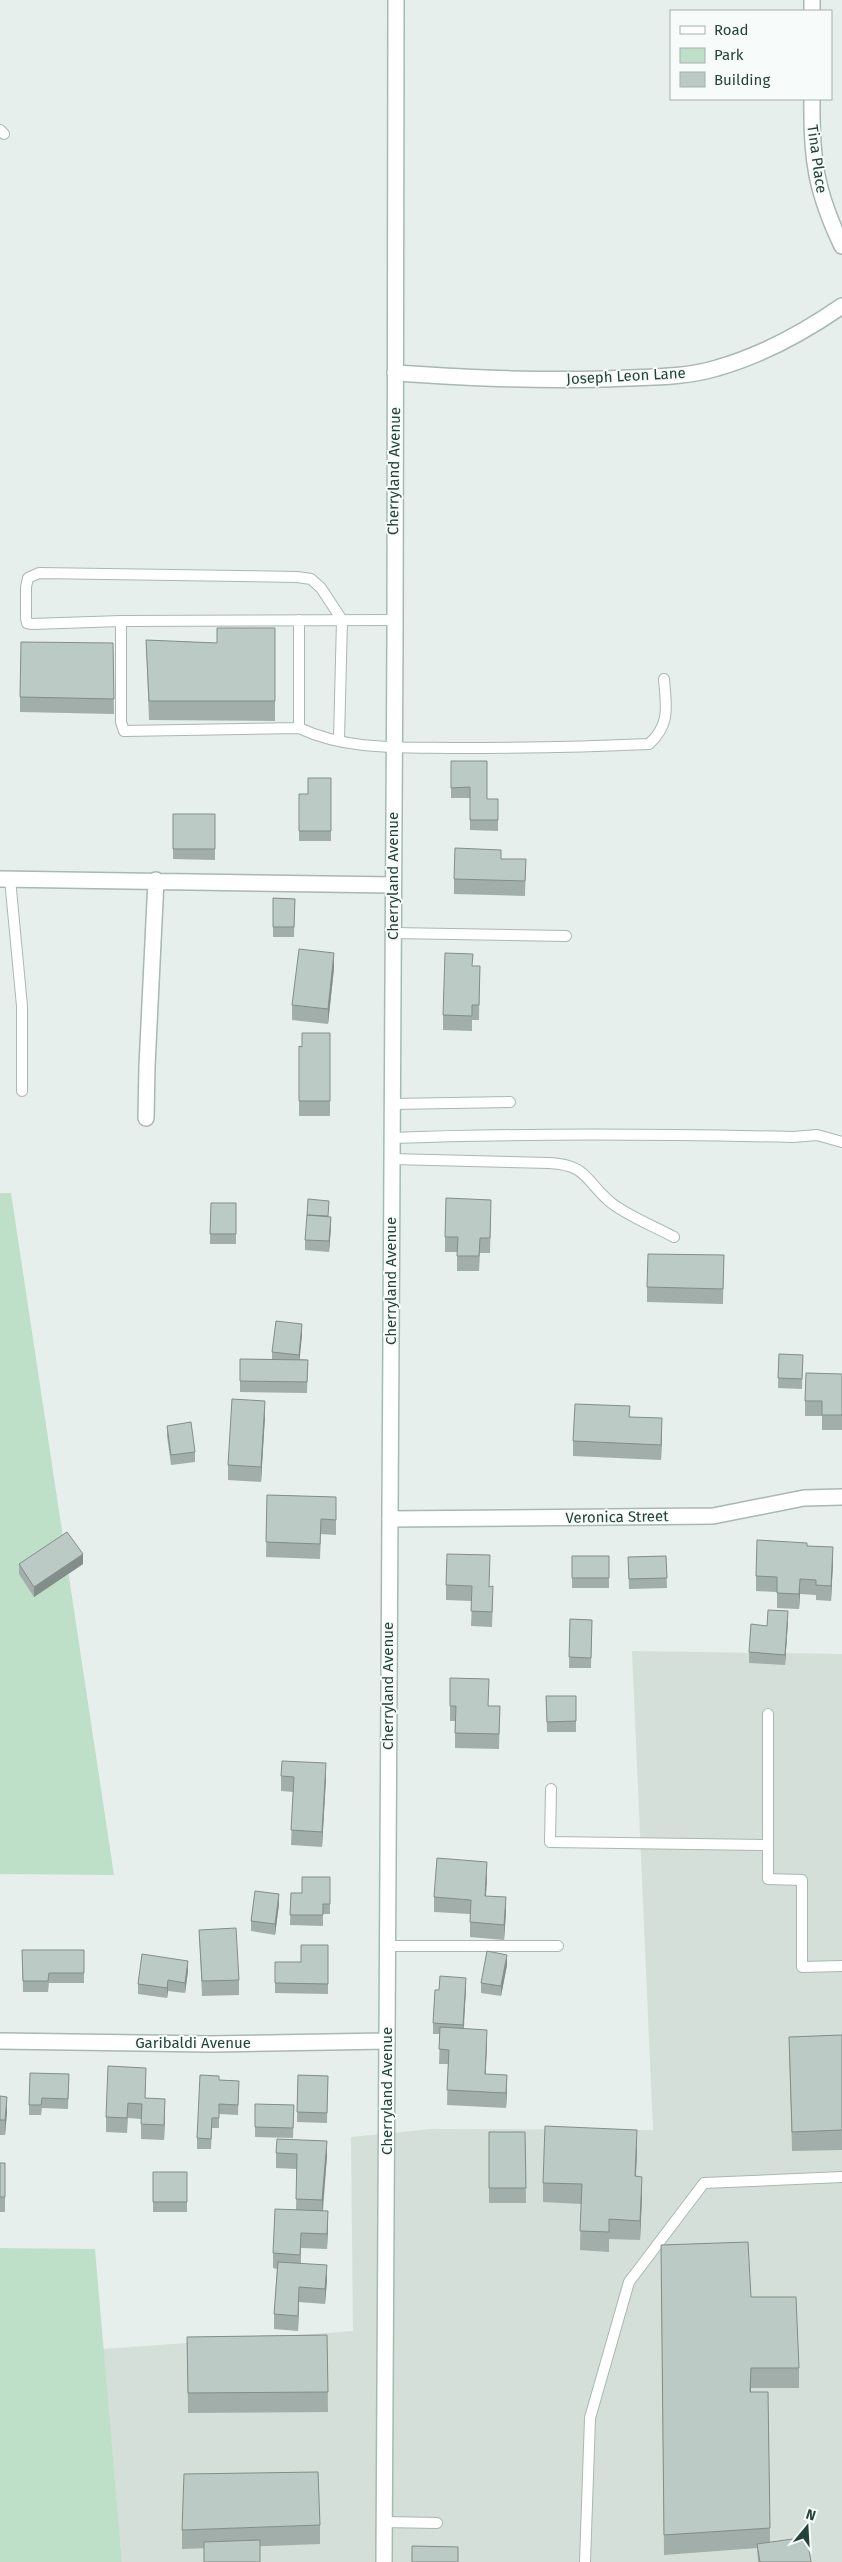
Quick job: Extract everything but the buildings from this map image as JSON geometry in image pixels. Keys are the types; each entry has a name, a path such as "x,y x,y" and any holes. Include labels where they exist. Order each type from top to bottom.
{"street":[{"name":"Cherryland Avenue","path":"384,2562 396,0"},
{"name":"Tina Place","path":"812,100 811,139 819,192 842,246"},
{"name":"Joseph Leon Lane","path":"395,373 464,378 598,380 671,376 715,369 761,353 805,331 842,306"},
{"path":"5,879 393,885"},
{"path":"146,1118 156,880"},
{"name":"Veronica Street","path":"390,1519 713,1516 804,1498 842,1497"},
{"name":"Garibaldi Avenue","path":"0,2041 211,2044 387,2041"}],"lane":[{"path":"339,739 342,620 321,588 311,580 297,577 39,574 28,578 26,586 27,623 121,621 299,620 342,620 394,620"},
{"path":"299,620 299,728"},
{"path":"121,621 121,722 124,731 299,728 313,734 364,746 394,747 548,748 649,744 660,734 665,721 664,679"},
{"path":"5,879 22,1006 22,1090"},
{"path":"392,933 566,936"},
{"path":"392,1104 510,1102"},
{"path":"392,1138 514,1134 793,1137 816,1135 842,1142"},
{"path":"392,1159 549,1163 574,1166 589,1178 609,1201 674,1237"},
{"path":"768,1714 768,1879 802,1880 802,1967 842,1966"},
{"path":"551,1789 550,1842 768,1845"},
{"path":"387,1946 558,1946"},
{"path":"585,2562 590,2418 629,2282 704,2183 842,2177"},
{"path":"384,2522 437,2523"}],"shaded area":[{"path":"632,1651 842,1654 842,2562 122,2562 103,2349 353,2331 351,2137 432,2129 653,2130"}],"green space":[{"path":"0,1193 11,1193 114,1875 0,1874"},
{"path":"0,2248 95,2249 122,2562 0,2562"}]}
